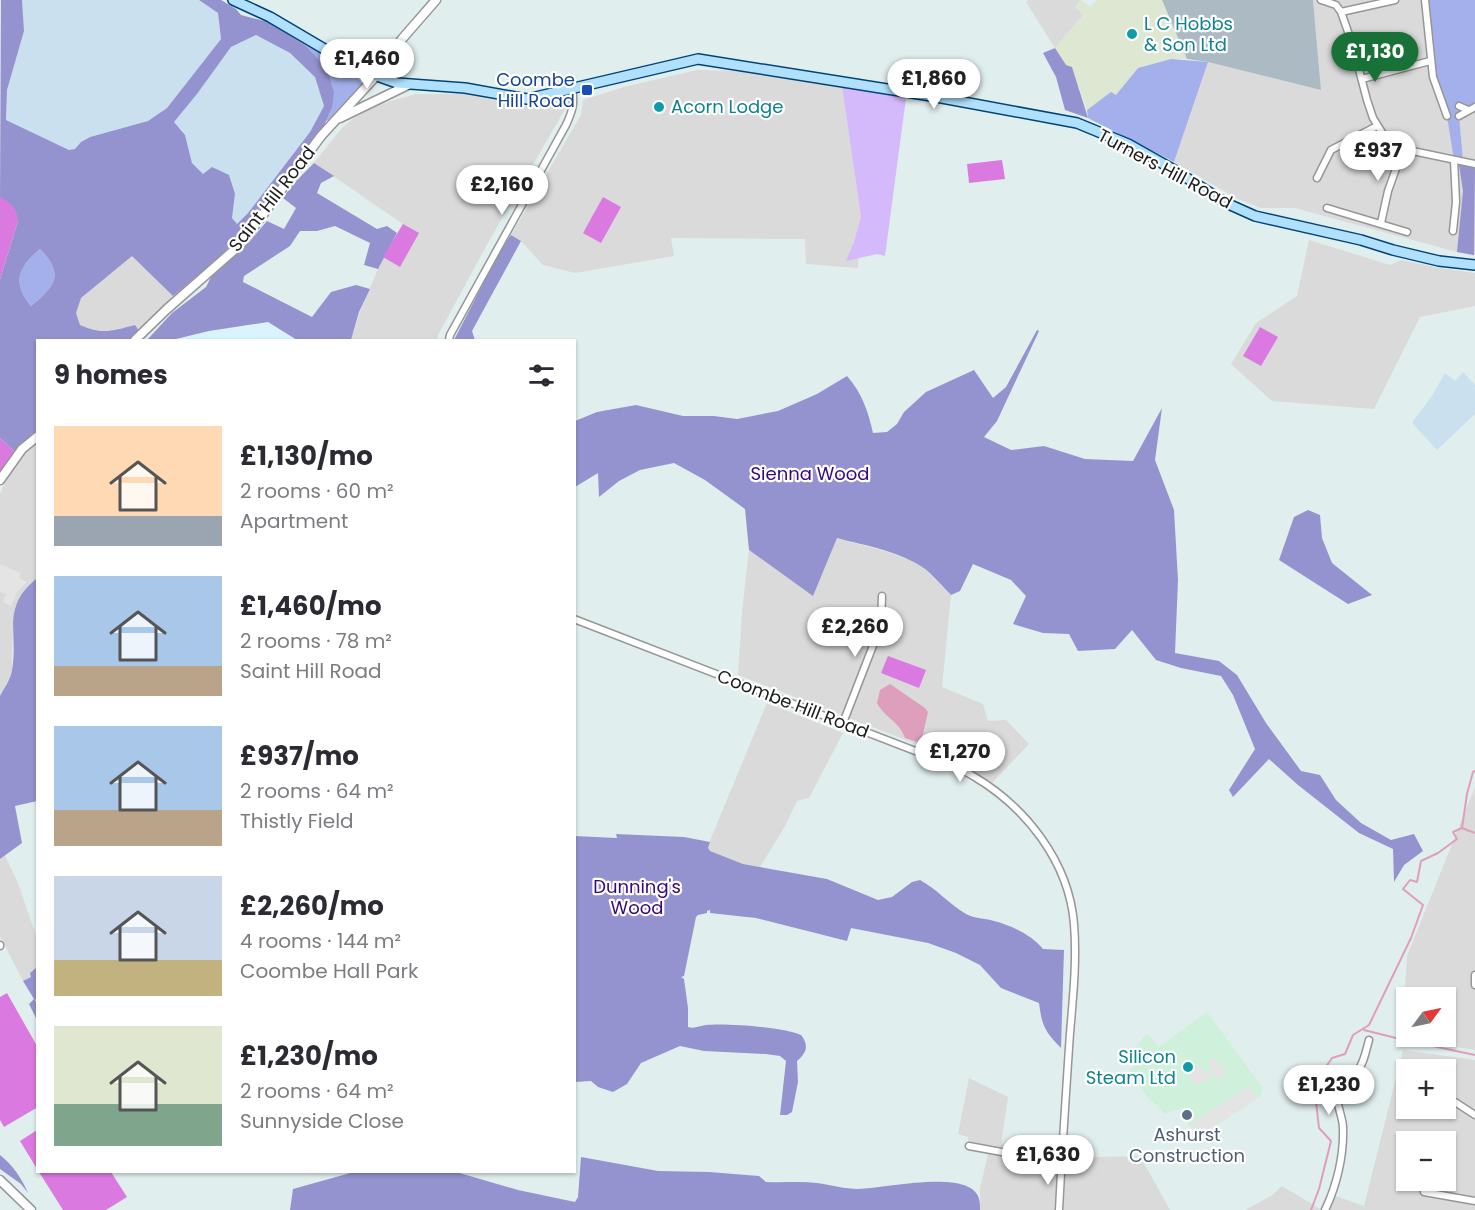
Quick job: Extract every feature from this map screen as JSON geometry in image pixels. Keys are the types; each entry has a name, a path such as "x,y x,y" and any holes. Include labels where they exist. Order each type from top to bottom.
{"main road":[{"name":"Turners Hill Road","path":"233,0 270,17 360,70 397,83 465,88 527,99 698,59 1011,110 1077,123 1128,144 1226,203 1255,216 1428,258 1475,265"}],"street":[{"name":"Saint Hill Road","path":"136,339 241,244 321,136 376,76 402,39 436,0"},
{"path":"1321,0 1336,5 1341,12 1367,100 1377,126 1383,134 1403,149 1475,164"},
{"path":"1341,12 1395,0"},
{"path":"1425,0 1433,77 1447,116"},
{"path":"1362,79 1430,61"},
{"path":"336,120 410,84"},
{"path":"449,339 573,111 572,90"},
{"path":"1459,106 1471,108"},
{"path":"1460,116 1471,108"},
{"path":"1317,178 1331,150 1377,126"},
{"path":"1382,223 1388,191 1403,149"},
{"path":"1453,231 1456,202 1454,160"},
{"path":"1327,208 1407,232"},
{"path":"0,480 22,449 36,438"},
{"path":"843,723 881,626 882,596"},
{"name":"Coombe Hill Road","path":"576,620 936,759 973,776 1003,796 1023,814 1058,866 1069,896 1074,925 1074,973 1059,1210"},
{"path":"1475,975 1475,985"},
{"path":"1325,1210 1334,1190 1344,1126 1337,1090 1341,1083 1358,1071 1369,1040"},
{"path":"1456,1103 1475,1115"},
{"path":"969,1146 1061,1163"},
{"path":"0,1180 31,1210"},
{"path":"1424,1192 1475,1201"}],"shaded area":[{"path":"22,0 199,0 218,13 221,39 167,108 148,121 90,137 81,142 75,150 69,150 6,120 7,90 24,31"},
{"path":"1029,0 1081,0 1075,7 1084,14 1055,48 1026,2"},
{"path":"1081,0 1090,7 1097,0 1162,0 1187,59 1171,59 1138,68 1116,96 1111,93 1087,110 1072,67 1066,65 1055,48 1083,15 1075,7"},
{"path":"1162,0 1313,0 1321,90 1208,62 1187,59"},
{"path":"1313,0 1425,0 1459,124 1459,116 1475,107 1475,256 1295,208 1261,208 1238,199 1174,162 1208,62 1321,89"},
{"path":"1425,0 1475,0 1475,107 1459,116 1463,161 1454,160 1447,116 1433,77"},
{"path":"256,35 290,53 315,76 324,106 310,132 237,225 232,218 235,194 212,167 203,175 192,163 185,135 174,122 231,47"},
{"path":"305,45 343,66 362,83 349,102 326,121 332,108"},
{"path":"1171,59 1208,62 1174,162 1088,118 1087,110 1111,92 1116,95 1138,68"},
{"path":"697,70 747,71 842,87 861,217 858,268 806,264 805,239 671,238 674,256 575,273 543,265 521,241 511,235 581,115 583,100 624,87"},
{"path":"842,87 906,98 885,256 877,254 846,261 861,217"},
{"path":"416,94 463,94 528,106 563,100 565,109 489,241 437,339 351,339 383,257 403,224 314,163 342,128 359,114 377,105"},
{"path":"1002,160 1005,179 969,183 967,164"},
{"path":"0,197 13,206 18,221 0,279"},
{"path":"603,197 621,207 601,243 583,233"},
{"path":"403,224 419,233 400,267 383,257"},
{"path":"1309,240 1390,265 1401,260 1475,273 1475,306 1420,317 1374,409 1272,401 1231,364 1256,323 1297,296"},
{"path":"40,249 53,266 54,280 46,292 31,306 21,290 20,275 27,262"},
{"path":"132,255 173,296 131,339 76,339 66,311"},
{"path":"271,316 331,339 176,339 209,331 268,322"},
{"path":"1260,327 1278,337 1261,366 1243,356"},
{"path":"1463,372 1475,385 1475,414 1437,450 1413,424 1413,421 1432,396 1445,373 1455,381"},
{"path":"0,438 14,451 0,473"},
{"path":"36,444 36,579 28,586 15,607 12,673 0,696 0,494 8,475"},
{"path":"836,538 888,552 914,562 926,570 951,595 942,687 983,704 988,721 1006,720 1029,744 992,783 937,752 738,675 749,550 813,595"},
{"path":"0,564 21,573 19,578 27,582 17,592 11,606 3,602 6,594 0,592"},
{"path":"888,656 926,670 919,688 881,673"},
{"path":"890,684 928,712 921,743 905,738 899,727 877,703 880,690"},
{"path":"767,703 843,733 809,798 797,801 760,867 743,864 707,848"},
{"path":"1475,787 1475,1050 1456,1047 1456,987 1405,987 1407,956"},
{"path":"0,845 18,883 36,936 36,968 30,973 32,976 23,981 0,936"},
{"path":"7,993 36,1044 36,1108 4,1127 0,1120 0,997"},
{"path":"1207,1012 1263,1088 1260,1097 1203,1134 1198,1129 1191,1128 1180,1112 1186,1107 1164,1114 1148,1098 1129,1072 1137,1062 1129,1053 1147,1034 1159,1047"},
{"path":"1403,1050 1475,1060 1475,1210 1245,1210 1271,1196 1282,1186 1320,1209 1327,1193 1364,1206 1396,1078 1396,1119 1456,1119 1456,1059 1401,1059"},
{"path":"1213,1058 1228,1073 1218,1078 1215,1074 1196,1086 1187,1073 1200,1065 1206,1074 1212,1069 1207,1062"},
{"path":"969,1078 1008,1097 1001,1144 1057,1158 1140,1156 1170,1210 980,1210 980,1188 990,1146 968,1141 968,1137 958,1134"},
{"path":"1249,1086 1258,1098 1203,1134 1198,1129 1191,1128 1189,1125"},
{"path":"36,1131 36,1167 20,1141"},
{"path":"40,1173 112,1173 127,1197 106,1210 63,1210"}],"green space":[{"path":"1,0 22,0 24,31 7,90 6,120 69,150 75,149 90,137 148,121 167,108 221,39 218,13 199,0 221,0 241,15 268,22 305,45 327,69 334,93 332,108 322,130 231,245 213,263 173,296 132,256 81,298 76,313 80,325 95,330 113,330 135,325 139,331 131,339 36,339 36,431 14,451 0,438 0,279 18,221 0,197","holes":["256,35 290,53 315,77 324,106 310,132 237,224 232,218 235,194 229,175 212,167 203,174 192,163 185,135 174,122 231,47","40,249 53,266 54,280 46,292 31,306 21,290 20,275 27,262"]},
{"path":"1055,48 1066,65 1072,67 1088,118 1065,110 1056,77 1043,53"},
{"path":"314,163 334,176 321,183 317,193 377,229 387,226 397,233 378,269 364,265 370,243 335,226 317,231 300,231 290,246 244,276 243,282 312,317 331,292 356,285 370,289 359,312 351,339 295,339 268,322 209,331 176,339 148,339 172,313 206,287 211,277 251,240 267,221 284,229 296,208 283,198"},
{"path":"1459,165 1475,167 1474,255 1457,252 1463,191"},
{"path":"511,235 521,241 472,331 475,339 455,339 501,249"},
{"name":"Sienna Wood","path":"1037,330 1039,331 997,421 984,437 1011,450 1044,446 1085,459 1133,461 1162,408 1155,460 1174,510 1178,580 1175,653 1219,661 1237,675 1266,723 1301,771 1320,775 1336,800 1361,823 1391,840 1414,834 1423,851 1404,865 1394,882 1393,849 1359,833 1269,759 1233,797 1229,790 1255,749 1233,695 1221,676 1156,660 1132,630 1115,649 1078,651 1069,634 1043,633 1013,624 1026,596 1011,580 973,564 960,591 951,595 928,572 905,558 837,538 813,596 749,550 745,509 705,480 674,463 640,470 619,481 599,497 598,473 576,486 576,421 597,412 636,405 683,416 737,419 778,411 817,394 847,376 864,403 873,433 887,432 926,392 974,370 993,398 1006,387"},
{"path":"1308,510 1320,515 1322,538 1332,563 1372,595 1348,604 1279,560 1294,517"},
{"path":"36,579 36,801 15,806 22,843 0,859 0,696 12,670 15,610 18,600"},
{"name":"Dunning's Wood","path":"616,834 684,837 710,842 708,848 710,851 743,864 827,879 878,900 892,897 912,882 920,880 966,914 1014,928 1033,939 1043,949 1064,950 1061,1048 1045,1028 1039,1003 1001,988 980,965 956,953 928,943 851,928 847,941 756,918 710,913 710,910 696,917 684,976 681,977 684,979 688,1027 740,1025 801,1035 806,1049 797,1061 798,1082 792,1112 780,1115 786,1061 780,1056 766,1054 704,1051 680,1046 641,1063 627,1084 613,1092 598,1087 591,1081 576,1082 576,836 617,838"},
{"path":"36,968 36,1018 29,1004 34,999 23,981 31,977 30,973"},
{"path":"0,1155 17,1172 28,1193 21,1184 0,1169"},
{"path":"581,1157 658,1171 759,1176 766,1182 811,1182 853,1189 922,1182 957,1184 970,1188 978,1196 980,1210 290,1210 293,1189 350,1173 459,1173 518,1190 575,1202 578,1197"}],"waterway":[{"path":"1462,828 1467,794 1475,771"},
{"path":"1311,1210 1319,1189 1331,1141 1319,1128 1314,1084 1332,1058 1345,1054 1353,1035 1369,1025 1411,938 1423,905 1403,889 1410,880 1417,882 1421,861 1438,853 1457,839 1453,832 1462,828 1475,833"},
{"path":"1364,1030 1475,1055"}],"place":[{"name":"L C Hobbs & Son Ltd","path":"1132,34"},
{"name":"Coombe Hill Road","path":"587,90"},
{"name":"Acorn Lodge","path":"659,107"},
{"name":"Silicon Steam Ltd","path":"1188,1067"},
{"name":"Ashurst Construction","path":"1187,1115"}]}
